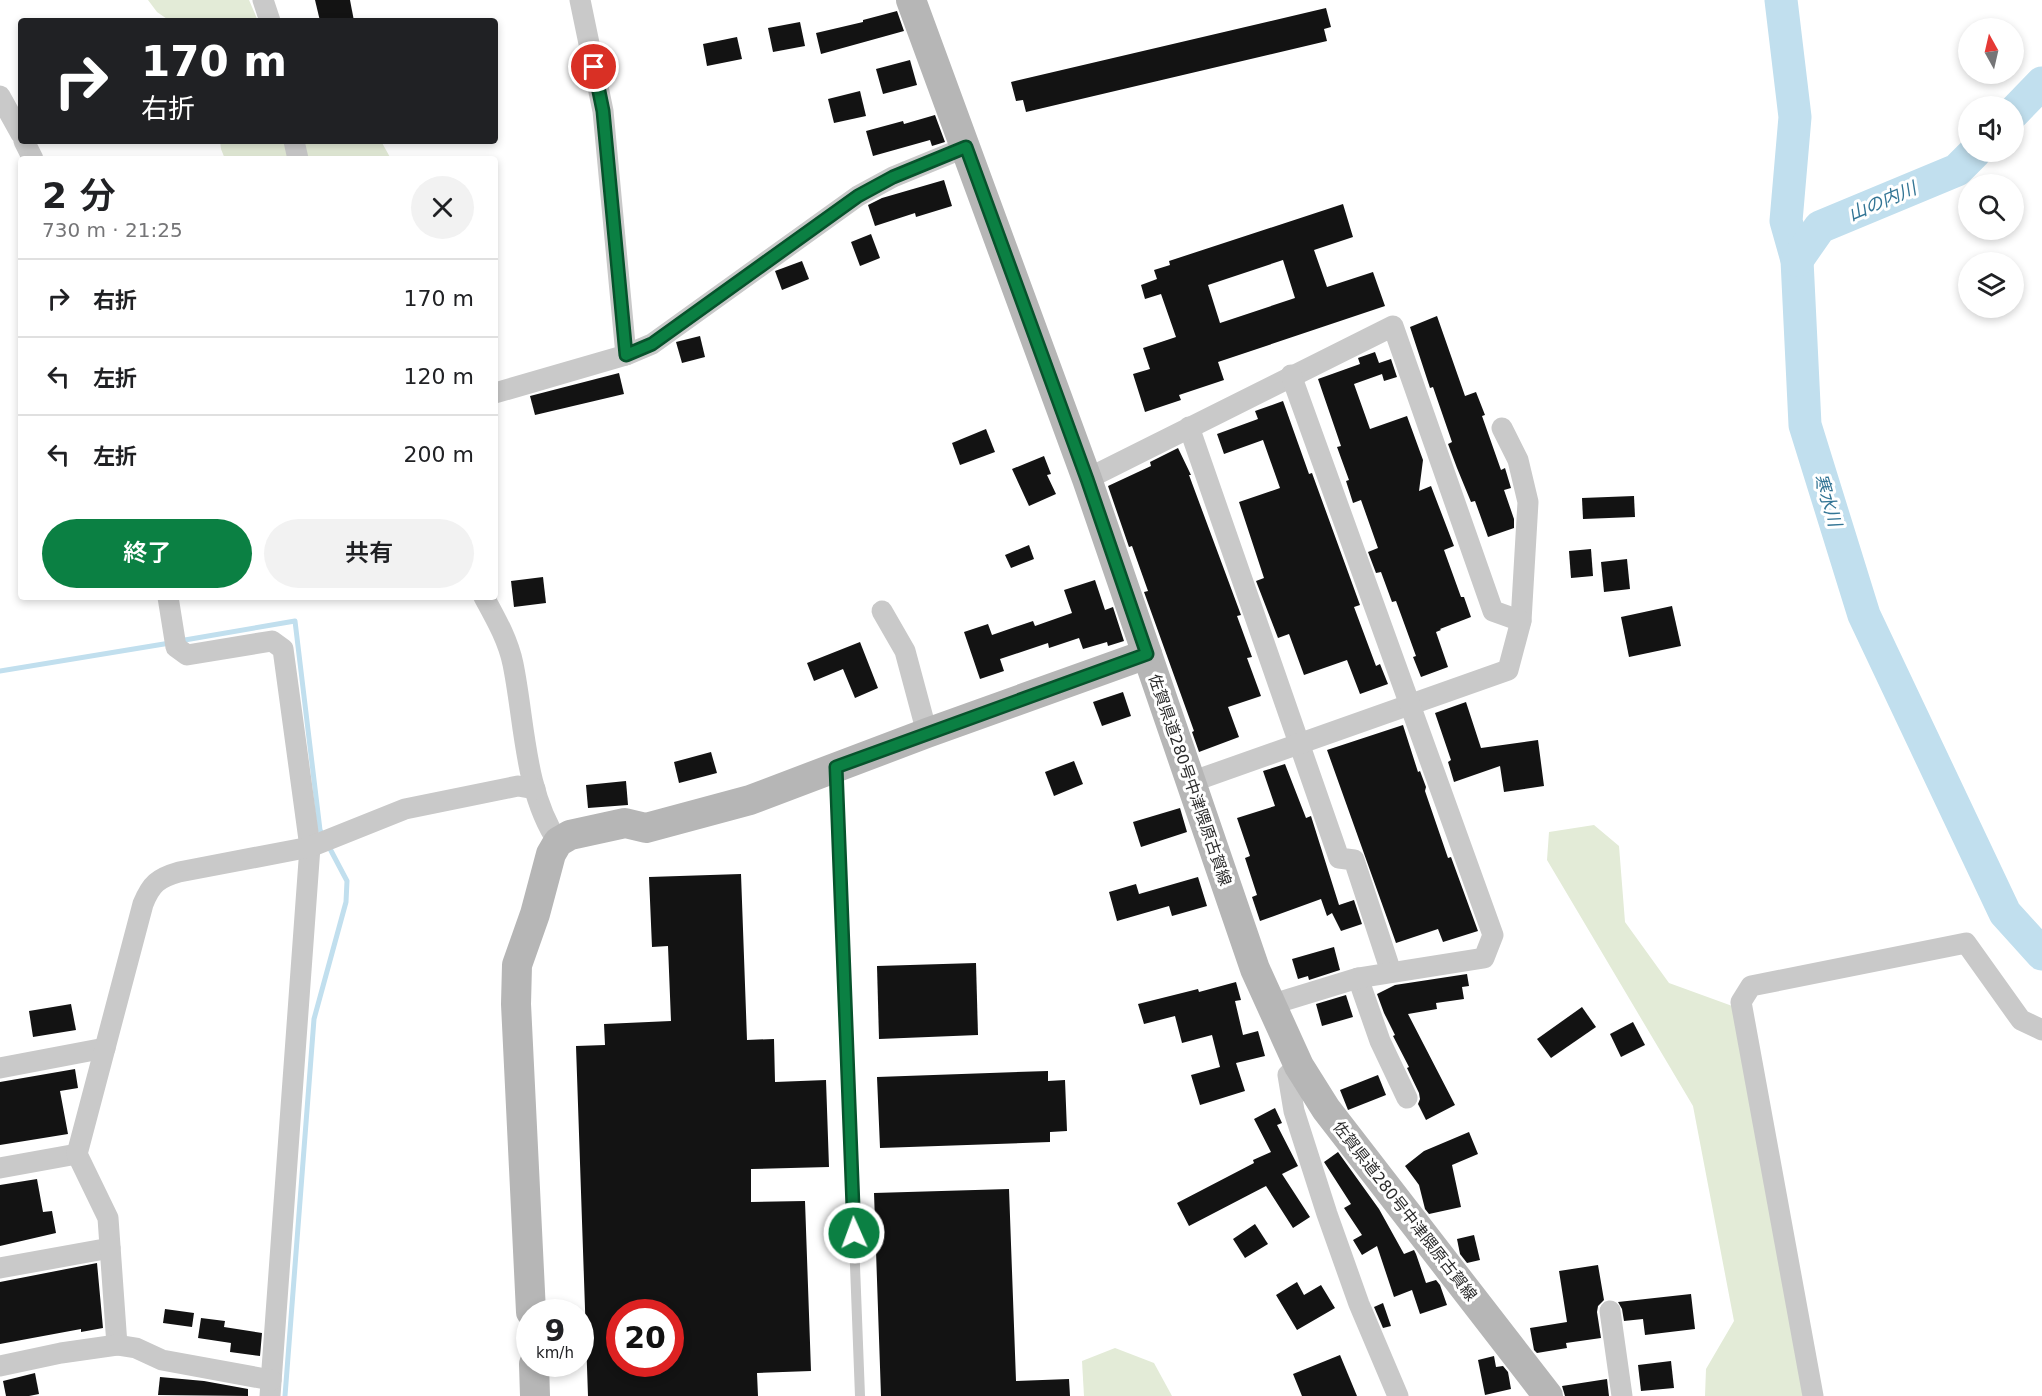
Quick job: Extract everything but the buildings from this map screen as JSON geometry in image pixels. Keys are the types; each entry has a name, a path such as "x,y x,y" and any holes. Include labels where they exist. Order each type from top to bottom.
{"main road":[{"name":"佐賀県道280号中津隈原古賀線","path":"911,0 1087,479 1255,969 1270,1005 1299,1066 1326,1109 1548,1396"},
{"path":"530,1299 516,1004 517,965 535,914 551,854 558,842 570,835 625,823 646,828 750,800 1147,654"},
{"path":"535,1377 536,1396"}],"street":[{"path":"263,0 269,18"},
{"path":"580,0 603,111 626,355"},
{"path":"0,96 18,129"},
{"path":"498,392 626,355 652,344 858,196 893,177 966,147"},
{"path":"1087,479 1393,326 1493,611 1521,621"},
{"path":"1270,1005 1358,978 1484,958 1493,935 1291,375"},
{"path":"1189,427 1339,858 1354,860 1391,972"},
{"path":"1191,782 1508,670 1521,621 1528,502 1518,460 1502,428"},
{"path":"0,1366 61,1353 117,1345 136,1348 162,1360 270,1388 310,848 283,649 272,641 187,655 176,642 169,600"},
{"path":"486,600 504,634 513,662 535,789 548,827 558,842"},
{"path":"882,611 905,651 927,733"},
{"path":"117,1345 108,1218 77,1154 143,904 149,890 163,877 179,872 310,848 405,809 518,786 535,789"},
{"path":"1813,1396 1741,1002 1752,986 1966,943 2021,1020 2042,1030"},
{"path":"1358,978 1380,1041 1407,1098"},
{"path":"0,1068 105,1048"},
{"path":"1299,1066 1288,1075 1294,1111 1359,1304 1398,1396"},
{"path":"0,1168 77,1154"},
{"path":"0,1268 110,1248"},
{"path":"1610,1311 1622,1396"}],"lane":[{"path":"836,767 860,1396"}],"green space":[{"path":"148,0 249,0 257,18 166,18 157,12"},
{"path":"220,144 383,144 389,156 224,156"},
{"path":"1594,825 1619,846 1625,922 1669,983 1735,1007 1803,1396 1705,1396 1706,1369 1734,1321 1693,1106 1547,860 1549,832"},
{"path":"1115,1348 1154,1363 1172,1396 1084,1396 1082,1361"}],"waterway":[{"name":"寒水川","path":"1781,0 1795,117 1786,221 1797,260 1805,425 1864,615 2005,913 2042,954"},
{"name":"山の内川","path":"2024,102 2042,83"},
{"name":"山の内川","path":"1797,260 1820,227 1957,170 1965,162"},
{"path":"179,641 295,621 320,830 324,837"},
{"path":"0,671 170,643"},
{"path":"285,1396 314,1019 346,902 347,881 328,845"}],"route":[{"path":"594,67 603,111 626,355 652,344 814,230 858,196 893,177 966,147 1087,479 1147,654 836,767 854,1233"}]}
